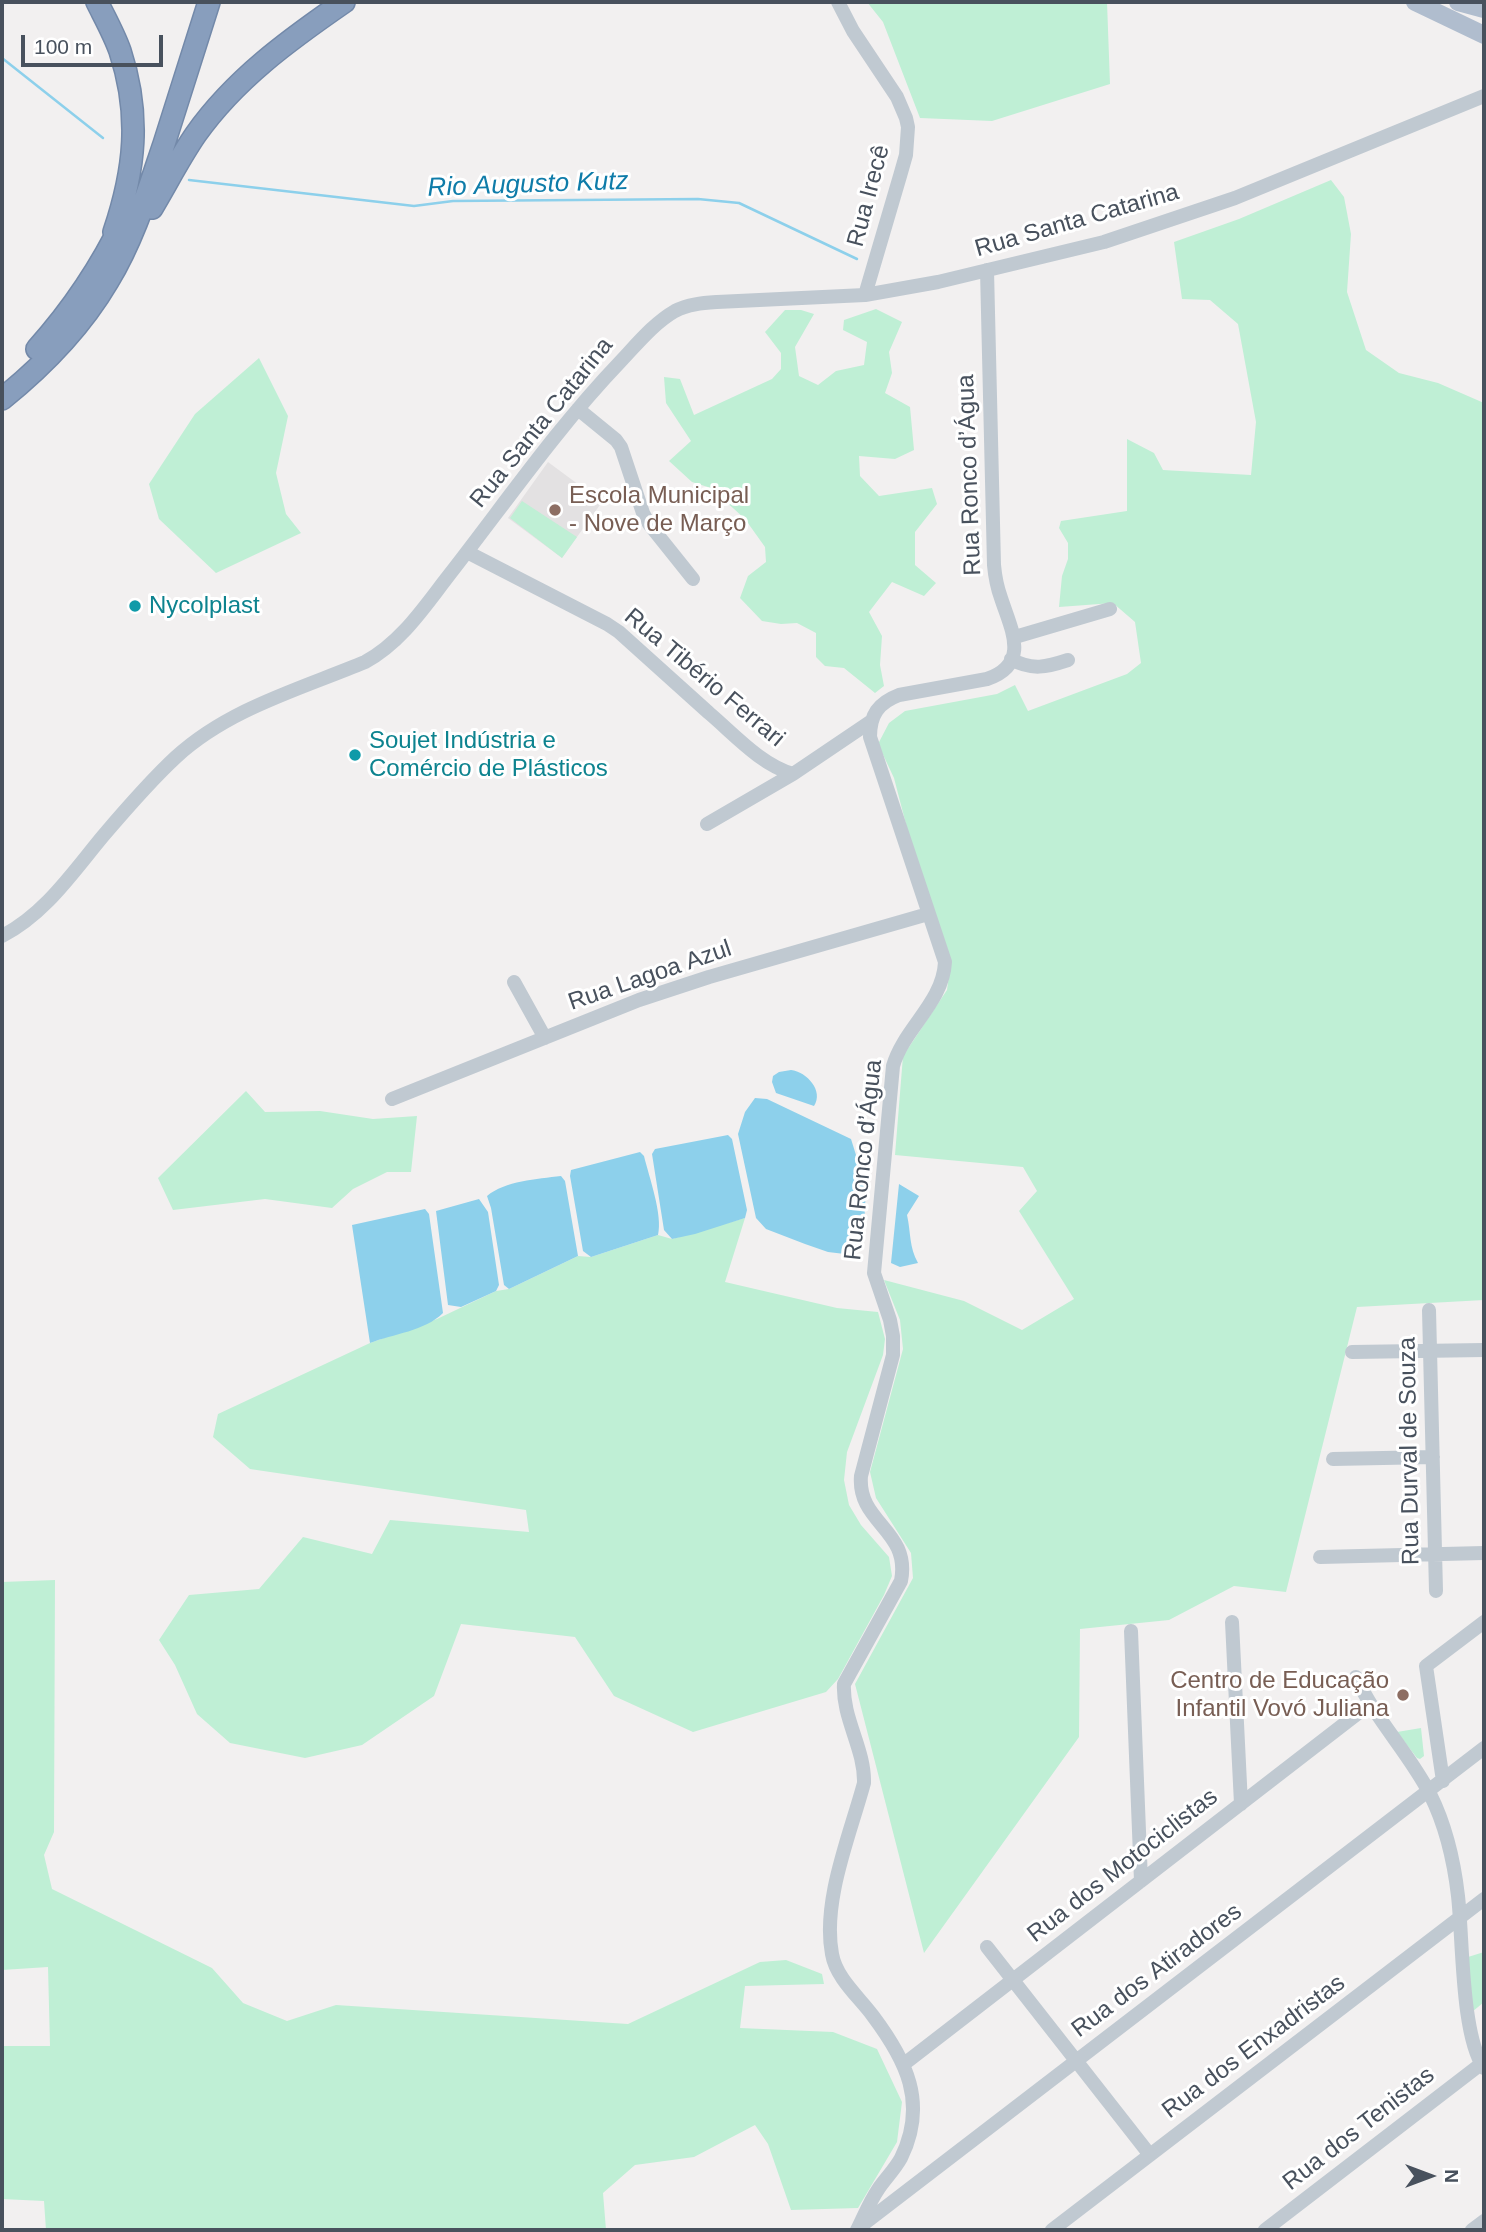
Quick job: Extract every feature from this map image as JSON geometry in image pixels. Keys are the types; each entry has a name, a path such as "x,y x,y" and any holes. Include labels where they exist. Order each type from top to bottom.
{"highway":[{"path":"91,279 111,239 124,202 131,168 134,127 130,88 119,50 97,2"},
{"path":"2,381 51,333 91,279 131,205 196,2"},
{"path":"2,399 55,351 107,284 145,203 209,2"},
{"path":"121,257 196,134 228,95 262,62 344,2"}],"main road":[{"path":"1416,2 1484,35"},
{"path":"1458,2 1484,9"}],"street":[{"name":"Rua Irecê","path":"838,2 853,31 897,97 908,127 901,176 865,295"},
{"name":"Rua Santa Catarina","path":"2,936 45,905 154,779 202,735 263,703 380,654 414,620 578,409 641,340 677,310 695,304 717,302 865,295 938,282 1104,242 1235,198 1484,96"},
{"name":"Rua Ronco d’Água","path":"987,270 994,565 1000,596 1015,637"},
{"path":"578,409 621,447 643,513 693,579"},
{"name":"Rua Tibério Ferrari","path":"467,552 613,628 772,766 793,774 870,722"},
{"path":"870,722 877,708 899,695 998,675 1011,659 1015,637 1110,609"},
{"path":"1011,659 1035,668 1069,660"},
{"name":"Rua Ronco d’Água","path":"857,2230 873,2197 901,2157 913,2117 912,2096 904,2064 887,2035 836,1968 832,1957 830,1918 864,1783 864,1769 843,1696 844,1684 901,1581 903,1571 900,1549 866,1505 860,1487 893,1355 890,1320 874,1273 893,1066 898,1051 941,988 945,962 870,737 870,722"},
{"path":"707,824 793,774"},
{"name":"Rua Lagoa Azul","path":"392,1099 639,1000 928,914"},
{"path":"514,982 545,1038"},
{"name":"Rua Durval de Souza","path":"1429,1310 1436,1591"},
{"path":"1352,1352 1484,1350"},
{"path":"1332,1459 1433,1457"},
{"path":"1320,1557 1484,1553"},
{"path":"1231,1622 1241,1804"},
{"path":"1443,1781 1426,1666 1484,1622"},
{"path":"1131,1631 1141,1881"},
{"path":"1356,1677 1370,1704 1429,1791 1449,1845 1460,1917 1468,2016 1483,2066"},
{"name":"Rua dos Motociclistas","path":"904,2064 1370,1704"},
{"name":"Rua dos Atiradores","path":"857,2230 1484,1748"},
{"name":"Rua dos Enxadristas","path":"1052,2230 1484,1899"},
{"path":"987,1947 1150,2155"},
{"name":"Rua dos Tenistas","path":"1265,2230 1483,2066"},
{"path":"1472,2230 1484,2221"}],"shaded area":[{"name":"Escola Municipal - Nove de Março","path":"548,462 602,502 562,558 508,518"}],"green space":[{"path":"867,2 1107,2 1110,84 992,121 920,118 883,22"},
{"path":"1331,180 1344,197 1351,234 1347,292 1366,350 1399,373 1438,383 1484,403 1484,1300 1357,1307 1286,1592 1234,1586 1169,1620 1080,1629 1079,1737 924,1953 855,1684 913,1578 911,1553 876,1498 870,1472 903,1349 900,1320 884,1280 964,1301 1022,1330 1074,1299 1019,1211 1037,1191 1023,1167 895,1155 903,1056 947,990 951,960 908,832 894,778 878,744 889,723 905,711 997,694 1015,685 1028,711 1127,674 1141,663 1135,622 1113,603 1059,607 1062,576 1068,559 1068,543 1059,528 1061,521 1127,511 1127,439 1154,453 1163,470 1251,475 1256,422 1238,324 1210,300 1182,299 1174,242 1239,219"},
{"path":"876,309 902,322 889,352 892,373 885,393 910,407 914,450 895,459 859,456 860,476 879,496 932,488 937,504 915,532 915,565 936,583 924,596 892,582 869,612 882,636 880,665 884,686 875,693 844,668 825,666 816,657 816,633 797,623 762,621 740,598 748,576 766,562 765,547 745,519 711,488 692,482 669,461 691,441 666,403 664,377 680,379 694,415 772,379 781,369 781,353 765,332 785,310 801,310 814,314 795,347 799,376 818,385 836,371 864,365 867,342 843,330 844,320"},
{"path":"259,358 288,416 276,473 286,514 301,533 216,573 159,519 149,484 195,414"},
{"path":"522,501 577,537 562,558 510,518"},
{"path":"246,1091 265,1112 320,1111 373,1119 417,1116 411,1172 387,1172 353,1189 332,1208 265,1199 173,1210 158,1178"},
{"path":"745,1218 725,1282 837,1308 878,1312 885,1339 883,1355 847,1452 844,1480 849,1505 861,1525 889,1557 892,1576 838,1679 826,1692 693,1732 614,1696 575,1637 461,1624 434,1696 362,1745 305,1758 230,1743 197,1714 175,1665 159,1640 189,1595 259,1589 303,1537 372,1554 390,1520 529,1532 526,1510 250,1469 213,1437 218,1414 370,1343 437,1319 496,1291 509,1289 578,1256 591,1257 658,1235 672,1239"},
{"path":"55,1580 54,1832 44,1855 52,1889 212,1968 243,2003 287,2021 336,2005 628,2024 760,1962 786,1960 822,1974 824,1984 745,1986 740,2028 833,2032 877,2049 902,2102 897,2142 858,2208 791,2210 768,2144 755,2125 694,2157 635,2165 603,2193 606,2230 46,2230 44,2201 2,2199 2,2046 50,2046 48,1967 2,1970 2,1582"},
{"path":"1421,1728 1424,1756 1420,1759 1397,1732"},
{"path":"1484,1952 1484,2002 1472,2012 1468,1957"}],"water":[{"path":"791,1070 803,1074 812,1083 817,1094 814,1106 776,1093 773,1076"},
{"path":"755,1098 767,1099 851,1139 866,1187 863,1246 853,1255 828,1252 805,1244 766,1229 756,1218 738,1134 745,1112"},
{"path":"728,1135 732,1139 747,1210 745,1218 672,1239 664,1230 652,1154 655,1149"},
{"path":"640,1152 644,1156 655,1196 659,1217 658,1235 591,1257 583,1251 571,1170"},
{"path":"561,1176 565,1181 578,1256 509,1289 504,1285 487,1196 512,1184"},
{"path":"899,1184 919,1196 907,1215 918,1263 900,1267 891,1263"},
{"path":"479,1199 488,1212 499,1285 496,1291 461,1307 448,1305 436,1211"},
{"path":"425,1209 429,1214 443,1313 418,1328 370,1343 352,1225"}],"waterway":[{"name":"Rio Augusto Kutz","path":"2,58 103,138"},
{"name":"Rio Augusto Kutz","path":"189,180 414,206 453,201 698,199 739,203 857,259"}],"place":[{"name":"Escola Municipal - Nove de Março","path":"555,510"},
{"name":"Nycolplast","path":"135,606"},
{"name":"Soujet Indústria e Comércio de Plásticos","path":"355,755"},
{"name":"Centro de Educação Infantil Vovó Juliana","path":"1403,1695"}]}
